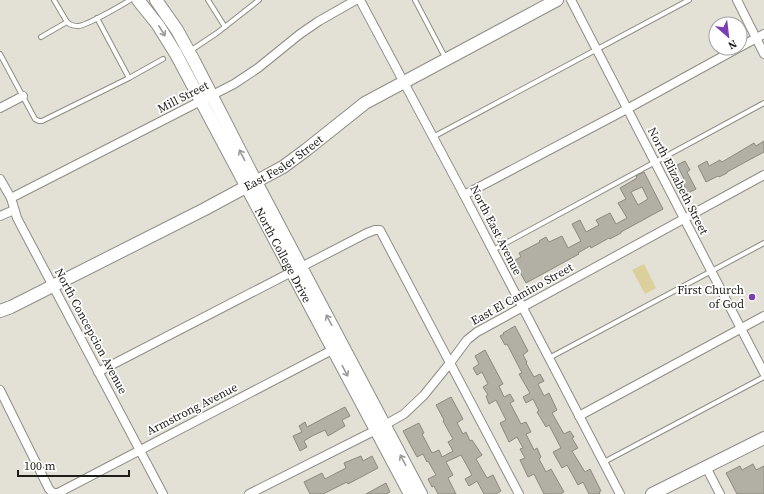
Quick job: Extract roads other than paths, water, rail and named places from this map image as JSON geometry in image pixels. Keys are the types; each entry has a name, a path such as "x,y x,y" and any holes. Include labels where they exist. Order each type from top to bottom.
{"street":[{"name":"North College Drive","path":"138,0 158,25 206,99 380,428 410,494"},
{"name":"North College Drive","path":"156,0 177,30 189,52 206,99"},
{"name":"Mill Street","path":"11,198 234,84 258,68 300,34 319,21 356,0"},
{"name":"North East Avenue","path":"360,0 493,250 620,494"},
{"name":"East Fesler Street","path":"0,311 11,307 282,167 365,103 556,0"},
{"name":"North Elizabeth Street","path":"571,0 764,372"},
{"path":"737,0 764,54"},
{"path":"748,42 764,34"},
{"path":"464,195 627,109 723,56"},
{"path":"0,108 23,96"},
{"name":"East El Camino Street","path":"249,494 380,428 404,414 419,400 467,340 477,332 764,175"},
{"name":"North Concepcion Avenue","path":"0,179 11,198 14,210 163,494"},
{"path":"0,216 14,210"},
{"path":"98,372 367,233 380,230 519,494"},
{"path":"579,416 764,316"},
{"name":"Armstrong Avenue","path":"0,390 49,489 52,493 58,493 338,347"},
{"name":"North College Drive","path":"380,428 421,494"},
{"path":"652,494 764,438"},
{"path":"706,468 720,494"}],"lane":[{"path":"54,0 69,25 80,26 130,0"},
{"path":"208,0 225,27"},
{"path":"189,52 225,27 259,0"},
{"path":"415,0 446,59"},
{"path":"433,137 689,0"},
{"path":"97,18 129,78"},
{"path":"41,37 67,22"},
{"path":"0,54 35,119 39,122 129,78 163,59"},
{"path":"493,250 764,103"},
{"path":"548,358 764,243"},
{"path":"603,463 764,377"}],"place":[{"name":"First Church of God","path":"752,297"}]}
